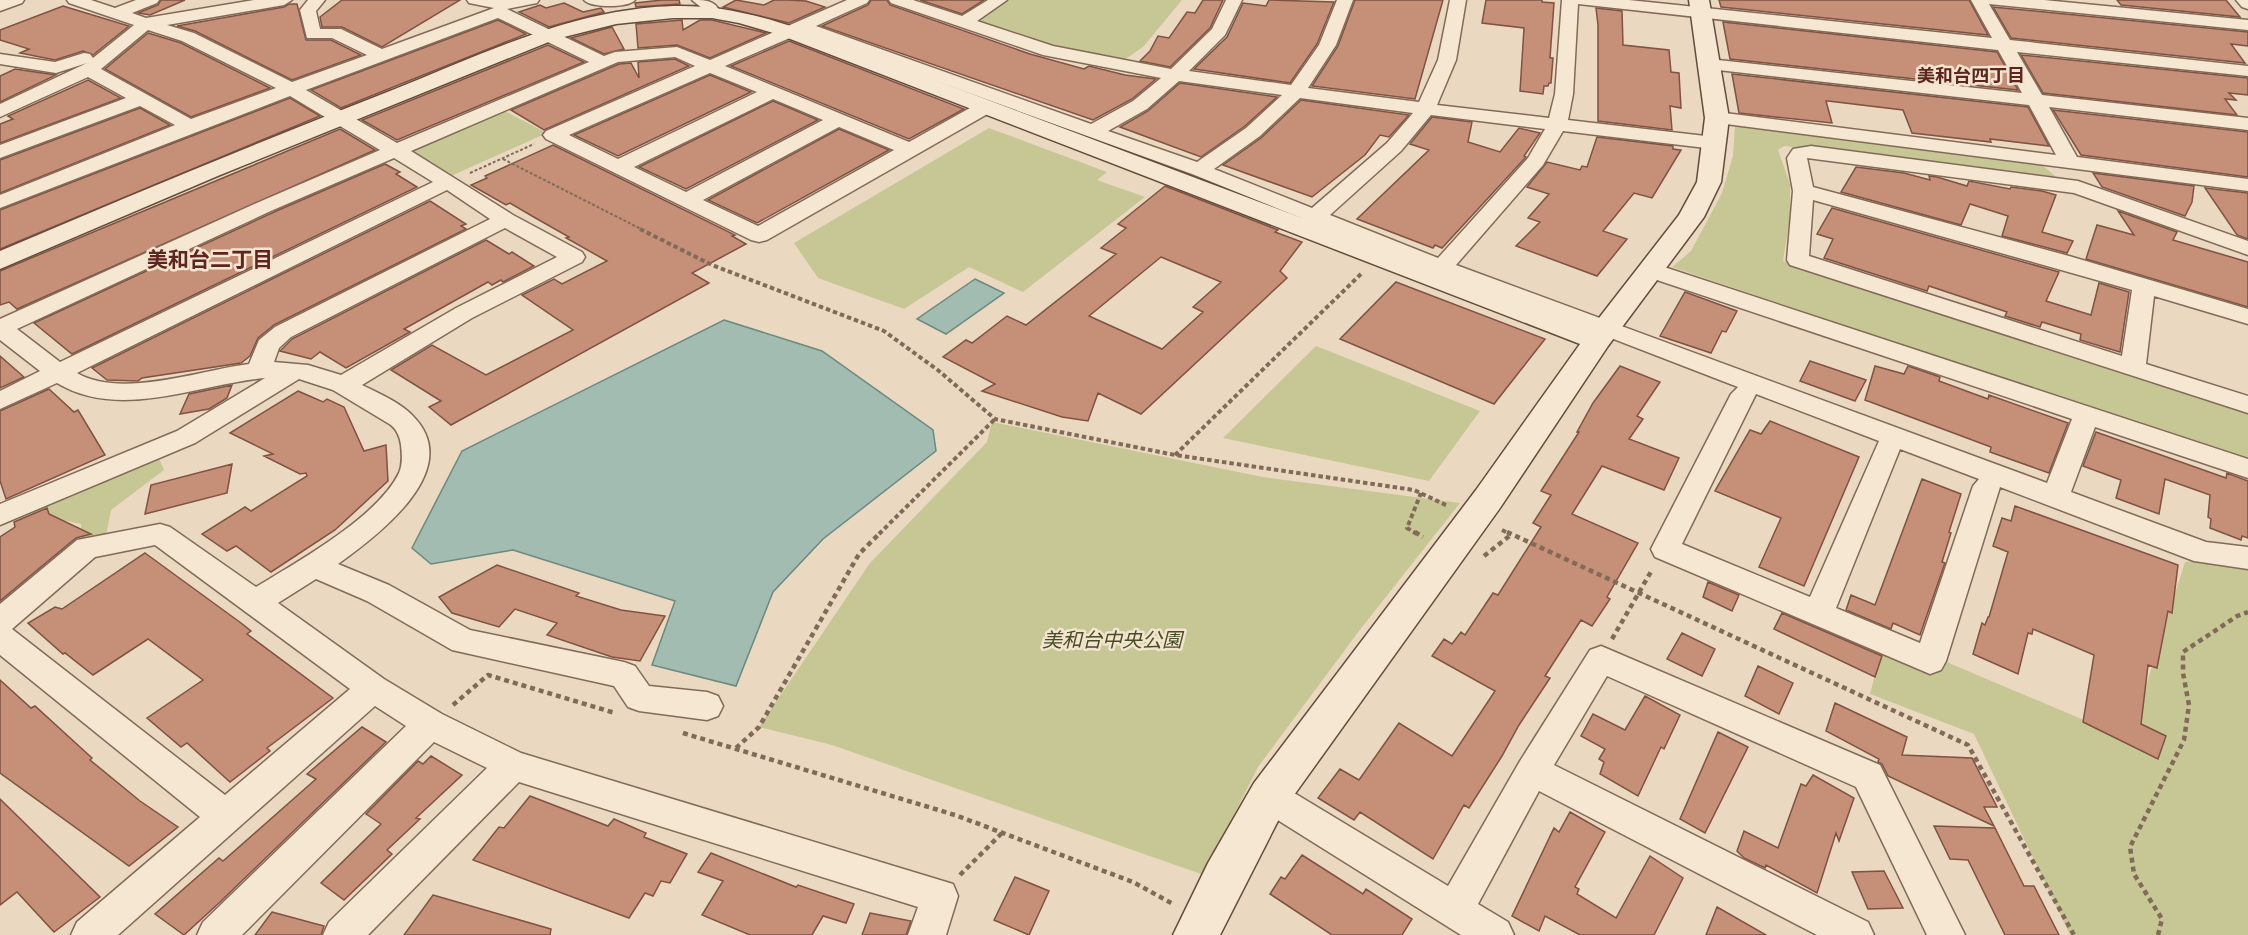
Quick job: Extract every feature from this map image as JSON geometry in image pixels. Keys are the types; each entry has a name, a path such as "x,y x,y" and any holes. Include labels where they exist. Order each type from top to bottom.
{"street":[{"path":"0,6 16,0"},
{"path":"75,0 188,37 290,88 448,182 506,220 574,257 464,313 344,384"},
{"path":"117,13 151,0"},
{"path":"0,111 89,70 147,23 284,0"},
{"path":"317,0 308,10 313,34 335,33 381,55"},
{"path":"475,0 503,5 531,0"},
{"path":"592,0 627,0"},
{"path":"554,135 861,0"},
{"path":"897,0 1049,51 1175,75 1426,110 1557,125 1715,131 2070,162 2248,185"},
{"path":"964,22 999,0"},
{"path":"1092,132 1140,105 1175,75 1219,31 1234,0"},
{"path":"1199,170 1256,132 1297,92 1325,50 1346,0"},
{"path":"1309,222 1394,147 1426,110 1448,60 1458,0"},
{"path":"1442,267 1536,161 1557,125 1564,94 1570,0"},
{"path":"1583,0 1700,6 2004,45 2248,71"},
{"path":"1979,0 2070,162"},
{"path":"1994,0 2248,25"},
{"path":"2244,0 2248,4"},
{"path":"0,261 211,170 549,35 616,18 673,12 712,4 742,17 791,30 984,108 1442,267 1744,394 1888,447 2171,557 2204,553 2248,558"},
{"path":"1199,928 1269,796 1450,552 1603,334 1691,217 1709,182 1715,131 1709,64 1700,6"},
{"path":"0,202 190,126 499,12 603,62"},
{"path":"791,30 812,30 1199,170 1378,256 1603,334 2204,553"},
{"path":"0,59 56,68 119,46"},
{"path":"255,603 355,536 392,504 414,473 415,439 404,422 344,384 296,371 259,371 134,392 96,391 72,383 0,328 266,206 615,57 677,52 910,150"},
{"path":"1709,64 2248,124"},
{"path":"89,70 190,126"},
{"path":"617,167 772,92"},
{"path":"0,152 140,99"},
{"path":"554,135 759,236 984,108"},
{"path":"686,200 838,120"},
{"path":"2248,248 2078,187 1811,152 1800,153 1797,158 1803,191 1798,260 2248,405"},
{"path":"0,401 448,182"},
{"path":"1803,191 2248,317"},
{"path":"259,371 268,345 283,332 506,220"},
{"path":"1650,270 2248,469"},
{"path":"2133,368 2144,286"},
{"path":"0,515 186,437 296,371"},
{"path":"1744,394 1665,549 1930,661 1987,486"},
{"path":"2055,497 2086,416"},
{"path":"1818,614 1888,447"},
{"path":"0,621 87,549 160,534 373,688 430,724 513,765 940,896 927,935"},
{"path":"312,565 378,594 464,641 624,675 639,698 707,706"},
{"path":"0,637 225,816"},
{"path":"1455,910 1532,771 1601,659 1868,776 1946,935"},
{"path":"90,935 373,688"},
{"path":"216,935 430,724"},
{"path":"342,935 513,765"},
{"path":"1532,771 1855,935"},
{"path":"1269,796 1496,935"}],"path":[{"path":"448,182 554,135"},
{"path":"503,159 712,265 884,331 939,371 995,419 1175,455 1414,490 1451,507"},
{"path":"1175,455 1378,256"},
{"path":"736,748 759,727 859,554 995,419"},
{"path":"1421,493 1407,528 1450,552"},
{"path":"1492,525 1968,745 2074,935"},
{"path":"1621,621 1638,591"},
{"path":"2158,935 2162,919 2134,874 2130,847 2184,740 2188,705 2182,673 2183,652 2237,616 2248,612"},
{"path":"430,724 488,675 623,715"},
{"path":"680,732 955,815 1132,882 1199,928"},
{"path":"940,896 1002,833"}],"green space":[{"path":"1007,0 1182,0 1143,47 1124,60 1069,53 974,21"},
{"path":"501,109 547,133 451,176 406,149"},
{"path":"1735,125 2042,165 2060,180 1784,146 1778,150 1790,184 1790,218 1783,261 2248,413 2248,462 1672,267 1691,251 1722,193 1733,156"},
{"path":"989,128 1107,172 1097,180 1145,197 1023,292 969,267 904,309 818,278 794,243"},
{"path":"1316,346 1480,411 1429,481 1223,438"},
{"name":"美和台中央公園","path":"992,422 1263,477 1460,503 1359,631 1258,767 1204,875 832,745 759,727 870,563 987,442"},
{"path":"158,456 164,470 111,510 106,536 82,544 81,524 31,513"},
{"path":"2248,556 2248,935 2070,935 1974,734 1870,694 1885,636 2129,739 2185,562"}],"shaded area":[{"path":"975,279 1004,293 946,334 917,319"},
{"path":"724,320 822,351 933,430 936,451 823,539 773,592 736,686 652,665 675,601 513,550 431,564 412,548 462,451"}],"building":[{"path":"161,0 185,0 150,15 138,13 158,5"},
{"path":"342,0 460,0 382,47 342,27 322,27 320,17"},
{"path":"679,0 680,4 636,7 635,3"},
{"path":"736,0 764,5 774,0 806,1 825,7 789,23 723,7"},
{"path":"871,0 887,0 890,5 1030,54 1084,69 1089,66 1125,75 1156,79 1132,99 1093,120 822,26 868,5"},
{"path":"920,0 984,0 962,14"},
{"path":"1203,0 1223,0 1210,28 1170,67 1140,61 1150,51 1158,36 1169,38 1187,12 1195,13"},
{"path":"1269,0 1334,2 1317,44 1290,83 1194,69 1227,37 1243,3 1266,6"},
{"path":"1355,0 1443,0 1415,99 1312,86 1338,46"},
{"path":"1486,0 1542,0 1542,2 1554,3 1550,58 1553,58 1551,83 1544,86 1543,94 1520,91 1524,28 1482,23"},
{"path":"1719,0 1969,0 1988,35 1721,7"},
{"path":"2117,0 2226,0 2240,17 2121,5"},
{"path":"564,3 583,12 601,8 604,12 549,27 519,12 540,5 546,8"},
{"path":"297,4 306,40 331,40 361,55 292,80 195,31 177,26 284,7"},
{"path":"63,6 129,26 93,55 83,51 55,60 20,53 29,49 0,40 0,30"},
{"path":"1993,7 2248,32 2248,46 2231,44 2245,63 2011,38"},
{"path":"1596,8 1622,11 1623,45 1669,50 1671,72 1679,73 1681,108 1670,106 1672,130 1598,121"},
{"path":"498,20 526,34 341,108 311,90"},
{"path":"682,20 683,30 700,20 712,20 766,33 710,58 677,45 638,48 636,24"},
{"path":"1723,22 1997,52 2018,90 1730,59"},
{"path":"612,27 624,49 604,54 571,38"},
{"path":"148,33 181,43 270,88 191,117 105,69"},
{"path":"789,41 964,109 909,139 731,66"},
{"path":"548,45 584,62 397,140 362,120"},
{"path":"2021,55 2248,78 2248,95 2229,93 2236,100 2225,99 2237,115 2043,93"},
{"path":"675,59 689,66 544,130 511,110 619,64 631,63 639,78 638,62"},
{"path":"15,69 56,75 0,102 0,76"},
{"path":"1732,74 2028,107 2049,146 1912,133 1903,110 1828,101 1826,101 1832,123 1739,113"},
{"path":"710,75 751,92 618,156 574,135"},
{"path":"88,80 121,98 0,143 0,124 13,119 8,116"},
{"path":"1180,83 1277,97 1245,126 1201,157 1120,127 1148,111"},
{"path":"290,98 320,116 0,249 0,210"},
{"path":"1301,100 1409,115 1389,137 1380,135 1365,155 1312,197 1223,165 1261,138"},
{"path":"773,101 818,120 686,189 639,167"},
{"path":"140,108 170,125 0,193 0,160"},
{"path":"2053,110 2248,132 2248,177 2081,155"},
{"path":"1432,117 1472,122 1468,142 1500,152 1519,128 1540,133 1524,156 1526,157 1442,248 1435,245 1433,248 1357,219 1429,150 1410,144"},
{"path":"340,129 375,150 17,309 9,302 0,305 0,271"},
{"path":"839,129 889,150 757,223 708,200"},
{"path":"1597,137 1673,146 1673,149 1681,150 1652,198 1634,193 1603,231 1627,239 1597,276 1516,246 1540,222 1528,218 1549,194 1527,187 1547,162 1580,170 1582,166 1587,167"},
{"path":"553,145 735,235 732,236 746,244 692,273 709,283 451,425 429,407 441,401 391,370 432,345 486,375 573,330 522,295 554,279 562,284 607,261 510,203 506,205 471,185 487,178 485,176"},
{"path":"385,164 400,172 396,174 417,187 72,354 34,323 274,212"},
{"path":"1856,167 1904,173 1930,180 1929,176 1937,177 1967,186 1969,181 2056,195 2042,232 2073,241 2067,253 2002,236 2008,216 1970,204 1961,225 1841,192"},
{"path":"2093,173 2194,186 2192,202 2185,216 2102,187"},
{"path":"1165,186 1278,230 1275,232 1302,242 1280,271 1287,278 1141,414 1098,393 1088,421 1062,417 982,391 995,384 943,357 966,340 972,343 1007,316 1026,325 1116,254 1101,248 1126,228 1118,224","holes":["1161,257 1221,282 1193,307 1203,312 1162,349 1089,316"]},
{"path":"2205,188 2248,193 2248,239 2237,235"},
{"path":"430,201 466,224 461,226 466,229 274,325 258,338 250,356 241,363 142,378 138,381 107,380 92,368"},
{"path":"1832,208 2059,272 2046,301 2091,315 2099,283 2129,292 2120,352 2080,340 2081,334 2042,322 2040,327 2005,316 2007,312 1929,286 1927,291 1824,258 1833,239 1817,234"},
{"path":"2118,211 2177,232 2173,240 2248,262 2248,307 2086,259 2097,225 2134,235"},
{"path":"486,240 509,254 512,252 534,266 503,282 501,280 492,285 488,282 404,329 410,332 346,368 320,352 311,359 280,351 292,339"},
{"path":"1396,282 1545,339 1494,404 1340,339"},
{"path":"1685,292 1737,311 1726,332 1722,331 1711,353 1660,336"},
{"path":"0,356 24,377 0,388"},
{"path":"1810,361 1866,380 1855,401 1800,381"},
{"path":"1620,366 1660,382 1637,416 1643,419 1629,439 1679,458 1664,490 1602,466 1572,514 1638,543 1607,597 1610,599 1592,626 1581,620 1545,676 1550,678 1502,756 1469,808 1464,805 1433,859 1360,812 1354,820 1318,798 1340,769 1359,780 1399,723 1452,756 1495,691 1432,656 1444,639 1452,644 1461,632 1465,635 1493,593 1498,595 1541,527 1533,523 1551,495 1541,491 1579,432 1577,432 1593,403"},
{"path":"1875,366 1904,374 1908,366 1940,377 1939,381 1988,399 1989,395 2068,423 2049,473 1990,452 1991,447 1865,400"},
{"path":"232,385 227,398 209,409 180,414 189,394"},
{"path":"49,389 74,412 78,410 105,455 6,499 0,481 0,411"},
{"path":"298,391 323,402 327,399 344,407 364,451 386,445 388,481 335,530 271,572 236,546 227,551 202,534 245,507 251,511 307,476 306,473 300,474 264,456 273,454 230,433"},
{"path":"1770,421 1859,457 1804,586 1759,567 1781,518 1715,491 1750,430 1761,434"},
{"path":"2096,432 2226,478 2227,473 2248,481 2248,538 2242,536 2241,540 2210,528 2211,519 2208,517 2210,495 2165,479 2159,514 2116,498 2121,480 2083,466"},
{"path":"232,464 227,493 145,514 151,485"},
{"path":"1922,479 1961,494 1942,562 1945,563 1920,635 1893,623 1891,629 1846,610 1851,595 1875,605"},
{"path":"2015,506 2178,565 2172,613 2168,611 2157,668 2148,665 2141,724 2166,736 2158,759 2083,722 2094,655 2033,629 2032,634 2028,633 2018,674 1973,654 1982,623 1985,625 1989,617 2008,552 1993,546 2002,518 2011,521"},
{"path":"47,508 49,514 91,534 76,538 0,601 0,537 15,527 14,522"},
{"path":"145,553 241,623 251,631 247,634 333,698 267,748 270,751 230,782 187,743 181,747 147,718 203,680 148,639 93,675 65,653 63,654 28,623 55,607 62,609"},
{"path":"497,565 579,593 576,596 621,610 665,616 640,661 612,657 547,635 557,623 515,609 499,627 452,613 439,597"},
{"path":"1708,582 1739,595 1732,611 1703,597"},
{"path":"1782,613 1882,656 1875,677 1774,629"},
{"path":"1682,633 1715,649 1702,676 1667,659"},
{"path":"1758,666 1793,683 1779,714 1745,696"},
{"path":"0,680 31,708 35,706 92,758 90,760 140,801 178,827 129,866 0,773"},
{"path":"1645,696 1680,715 1664,749 1661,747 1638,796 1600,774 1604,762 1599,759 1605,749 1581,736 1593,714 1625,730"},
{"path":"1835,703 1907,737 1902,755 1972,758 1997,807 1984,807 1994,826 1888,776 1882,764 1878,762 1879,759 1826,731"},
{"path":"362,727 386,742 184,935 155,914 219,858 223,861 316,779 307,774"},
{"path":"1718,732 1748,747 1705,833 1680,819"},
{"path":"431,756 462,775 416,818 420,819 387,850 392,854 344,900 321,883 381,824 366,814 418,761 423,764"},
{"path":"1813,775 1854,798 1839,841 1836,833 1817,893 1766,865 1765,868 1744,858 1737,851 1744,831 1778,848 1801,784 1806,786"},
{"path":"530,796 608,826 614,819 646,833 644,837 687,854 670,883 661,881 653,896 645,893 629,918 473,860 499,827 504,828"},
{"path":"0,799 100,897 54,932 17,892 0,905"},
{"path":"1570,812 1605,832 1575,887 1579,889 1577,894 1616,918 1650,856 1683,878 1654,935 1580,935 1545,916 1539,931 1512,916 1554,828 1559,832"},
{"path":"1934,826 1995,828 2024,886 2034,886 2059,935 2005,935 1968,860 1950,859"},
{"path":"711,853 796,887 798,885 854,904 846,923 823,916 812,935 750,935 702,915 723,881 698,872"},
{"path":"1302,855 1363,894 1366,889 1412,919 1402,935 1332,935 1270,894 1281,877 1285,879"},
{"path":"1884,871 1903,908 1868,909 1852,872"},
{"path":"1015,877 1049,891 1029,935 994,920"},
{"path":"433,895 551,929 550,935 404,935"},
{"path":"1717,907 1766,935 1706,935"},
{"path":"272,912 324,926 321,935 255,935"},
{"path":"870,913 911,921 906,935 862,935"}],"district":[{"name":"美和台四丁目","path":"1971,76"},
{"name":"美和台二丁目","path":"210,260"}]}
